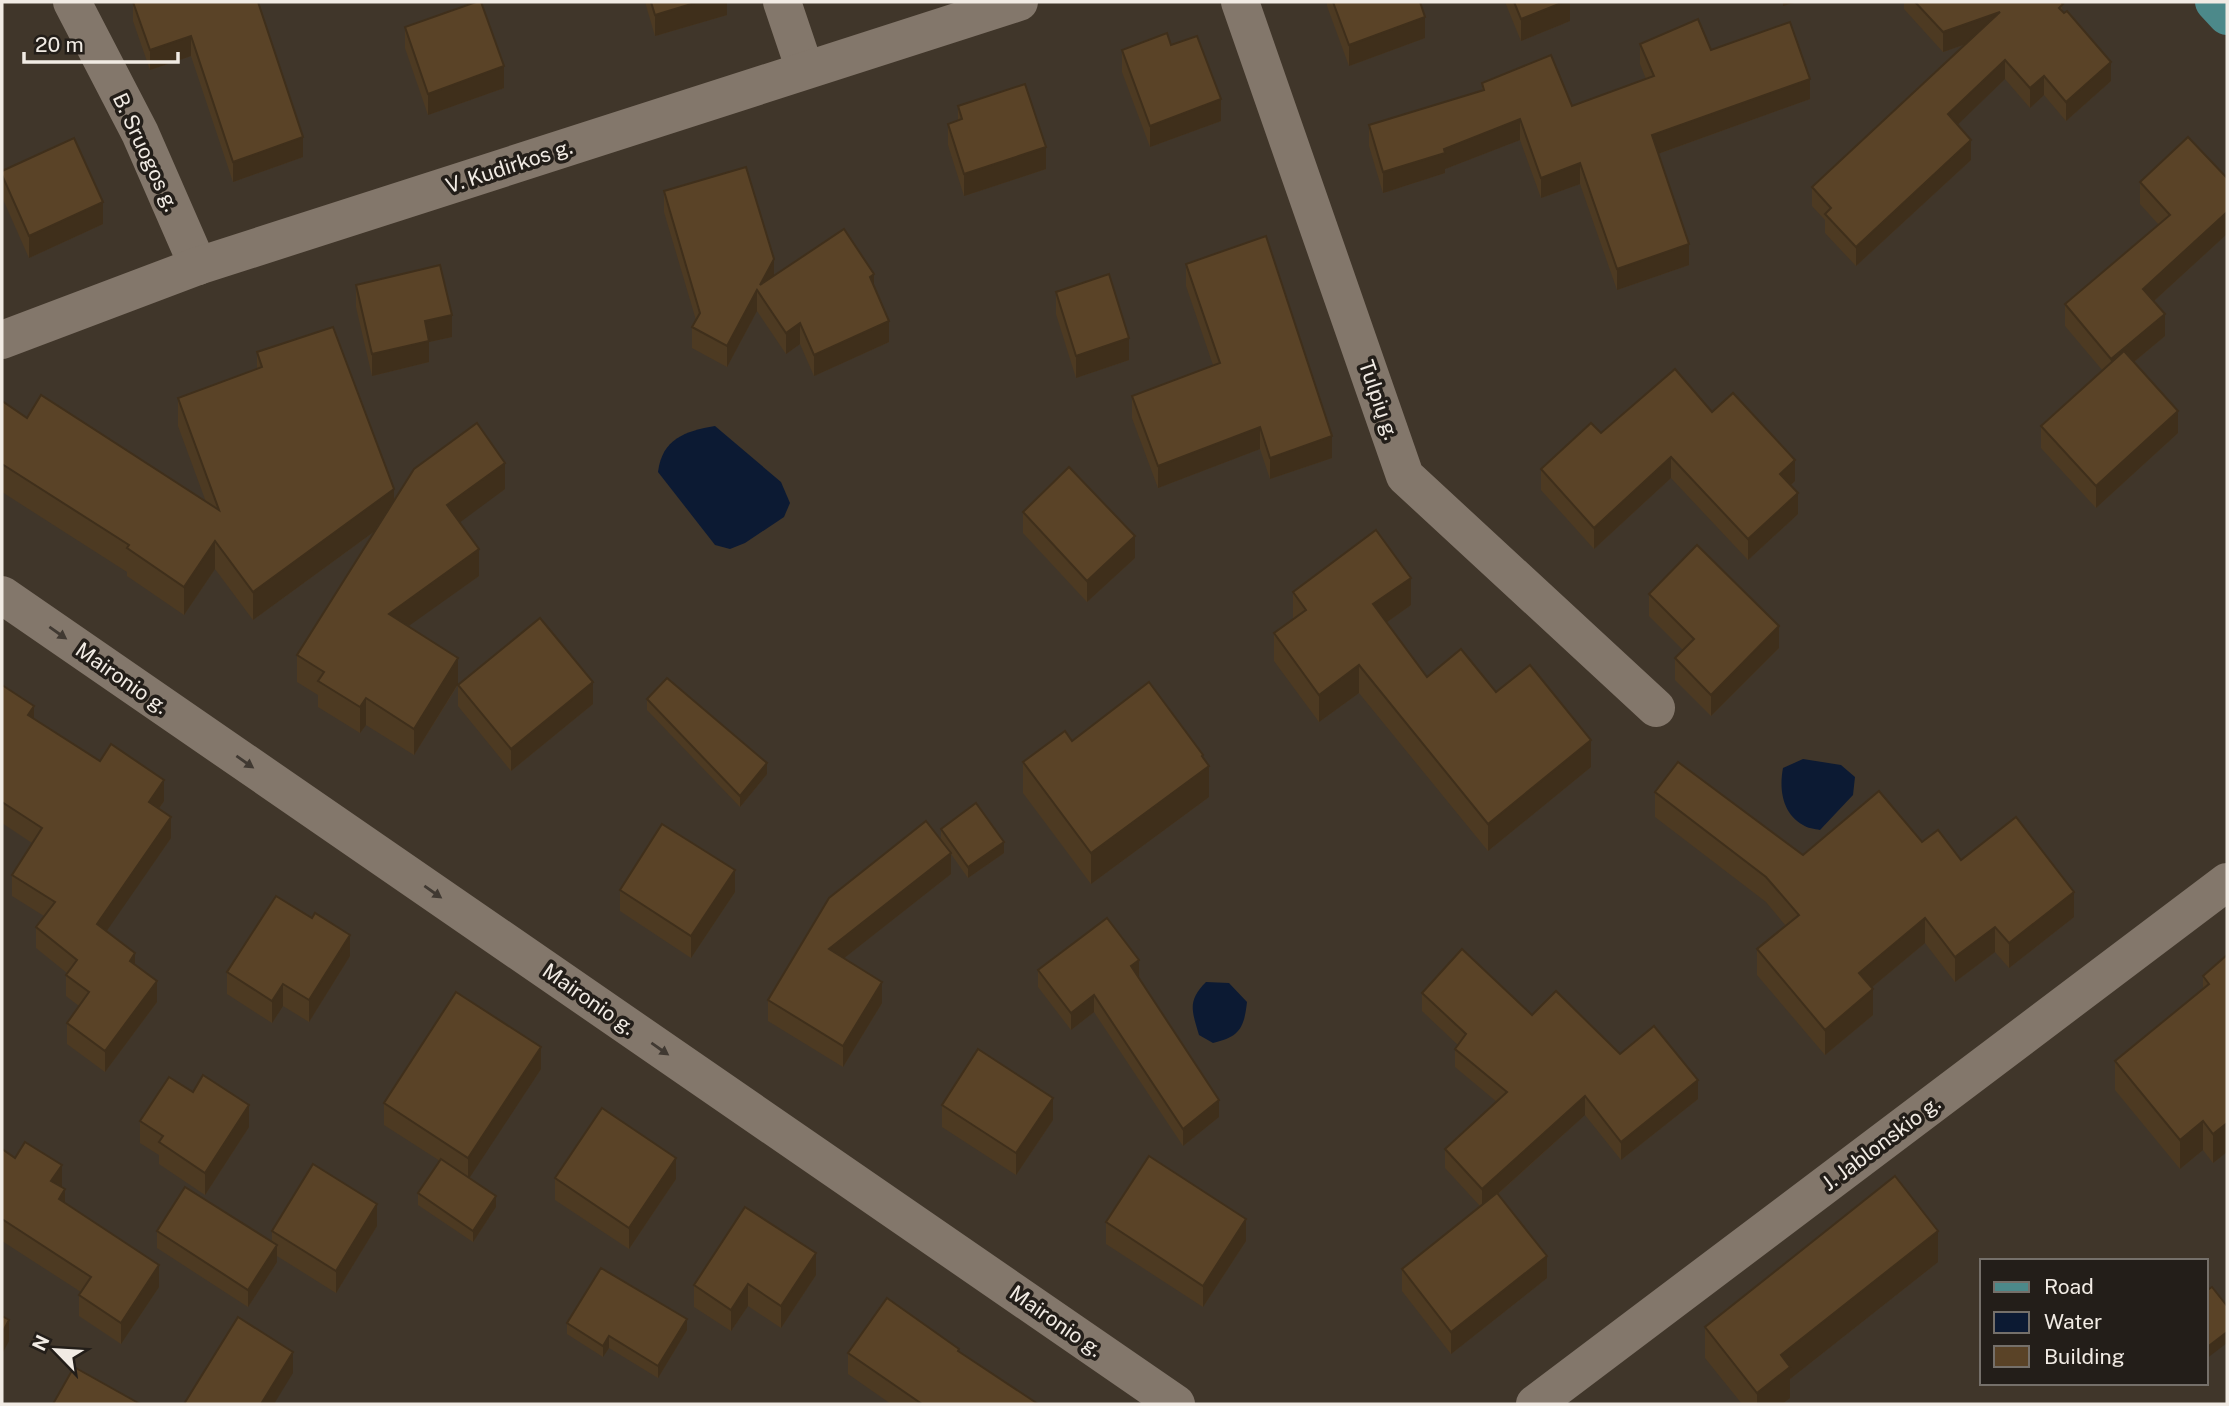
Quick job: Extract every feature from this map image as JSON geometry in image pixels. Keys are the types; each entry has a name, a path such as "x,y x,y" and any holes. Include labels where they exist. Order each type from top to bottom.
{"main road":[{"path":"2214,2 2227,16"}],"street":[{"name":"B. Sruogos g.","path":"72,2 141,133 198,266"},
{"path":"782,2 805,70"},
{"name":"V. Kudirkos g.","path":"2,340 198,266 1019,2"},
{"name":"Tulpių g.","path":"1240,2 1405,476 1656,708"},
{"name":"Maironio g.","path":"2,595 1176,1404"},
{"name":"J. Jablonskio g.","path":"1535,1404 2227,882"}],"water":[{"path":"715,426 781,482 790,503 784,517 745,543 730,549 715,545 658,472 664,452 677,438"},
{"path":"1803,759 1841,765 1855,777 1853,795 1820,830 1807,827 1790,814 1782,792 1783,768"},
{"path":"1206,982 1229,983 1247,1002 1239,1030 1229,1038 1213,1043 1199,1035 1193,1013 1196,995"}],"building":[{"path":"133,2 258,2 303,137 233,162 191,36 150,50"},
{"path":"481,2 504,66 428,94 405,27"},
{"path":"651,2 698,2 655,15"},
{"path":"1333,2 1420,2 1425,17 1349,45"},
{"path":"1514,2 1564,2 1521,19"},
{"path":"1915,2 2061,2 2063,4 2059,8 2064,13 2067,11 2111,62 2066,102 2044,76 2030,88 2005,60 1948,114 1971,140 1856,247 1825,214 1831,208 1812,187 2000,12 1943,32"},
{"path":"1698,19 1711,50 1790,22 1810,79 1652,135 1689,244 1617,269 1580,163 1541,178 1520,119 1444,149 1445,153 1383,172 1369,125 1484,90 1482,83 1551,55 1572,106 1654,76 1640,44"},
{"path":"1167,33 1171,45 1197,36 1221,99 1150,126 1122,50"},
{"path":"1025,84 1046,147 964,174 948,124 962,119 958,106"},
{"path":"2188,137 2227,178 2227,212 2143,289 2165,314 2111,359 2065,304 2170,215 2140,182"},
{"path":"74,138 103,202 29,236 2,171"},
{"path":"746,167 774,259 760,285 844,229 874,274 870,277 889,321 814,355 800,323 786,333 757,290 727,346 692,327 700,313 664,191"},
{"path":"1266,236 1332,436 1270,458 1260,427 1158,466 1132,396 1220,363 1186,264"},
{"path":"440,265 452,315 425,321 429,341 372,354 356,285"},
{"path":"1109,274 1129,338 1076,356 1056,292"},
{"path":"333,327 394,489 253,592 215,541 184,587 127,548 129,545 2,464 2,401 27,418 41,395 219,510 178,398 262,367 257,352"},
{"path":"2124,351 2178,411 2096,486 2041,426"},
{"path":"1675,369 1712,412 1733,393 1795,460 1780,474 1798,493 1748,539 1671,457 1594,528 1541,469 1591,423 1601,433"},
{"path":"477,423 505,463 447,505 479,549 389,614 458,658 414,729 366,698 360,707 318,681 324,672 297,655 414,469"},
{"path":"1069,467 1135,536 1087,581 1023,512"},
{"path":"1376,530 1411,578 1373,604 1427,677 1461,649 1496,692 1530,665 1591,740 1488,824 1359,665 1319,695 1274,633 1306,610 1293,592"},
{"path":"1697,545 1779,626 1711,695 1675,658 1694,639 1649,594"},
{"path":"540,618 593,682 511,749 458,685"},
{"path":"667,678 767,763 740,796 647,699"},
{"path":"1149,682 1209,766 1091,853 1023,762 1065,731 1072,741"},
{"path":"2,685 34,706 28,715 100,761 111,744 164,780 149,802 171,817 97,924 135,953 130,961 157,981 105,1051 67,1023 89,992 66,975 77,960 36,927 55,902 12,875 42,828 2,802"},
{"path":"1678,762 1803,855 1879,791 1922,842 1938,830 1961,860 2016,817 2074,892 2009,943 1995,927 1955,957 1925,918 1859,973 1873,989 1825,1030 1757,949 1799,915 1766,877 1655,792"},
{"path":"976,803 1004,842 968,867 941,829"},
{"path":"926,821 951,853 829,949 882,982 843,1046 768,1000 829,898"},
{"path":"662,824 735,870 691,936 620,890"},
{"path":"276,896 312,918 315,913 350,935 309,1000 283,984 272,1001 227,972"},
{"path":"1107,918 1139,960 1131,966 1219,1100 1183,1129 1094,995 1071,1013 1038,970"},
{"path":"1462,949 1532,1015 1556,991 1620,1054 1654,1026 1698,1080 1621,1142 1585,1096 1482,1189 1445,1149 1507,1092 1455,1049 1466,1034 1422,993"},
{"path":"2227,955 2227,1123 2213,1134 2203,1121 2180,1140 2115,1061 2209,984 2203,976"},
{"path":"456,992 541,1047 468,1158 384,1103"},
{"path":"978,1049 1053,1098 1016,1153 942,1105"},
{"path":"203,1075 249,1105 205,1173 159,1142 163,1136 140,1121 169,1077 193,1092"},
{"path":"602,1108 676,1158 629,1228 555,1178"},
{"path":"25,1142 62,1165 51,1181 65,1189 59,1199 159,1265 121,1323 79,1295 91,1277 2,1219 2,1149 15,1158"},
{"path":"1149,1156 1246,1219 1203,1286 1106,1222"},
{"path":"441,1159 496,1196 473,1231 418,1193"},
{"path":"313,1164 377,1204 336,1271 272,1231"},
{"path":"1895,1176 1938,1231 1781,1355 1790,1367 1757,1393 1705,1327"},
{"path":"185,1187 277,1245 248,1290 157,1231"},
{"path":"1497,1193 1547,1256 1451,1332 1402,1269"},
{"path":"745,1207 816,1253 781,1306 748,1284 731,1310 694,1285"},
{"path":"601,1268 687,1319 658,1366 609,1336 603,1346 567,1323"},
{"path":"2212,1287 2227,1306 2227,1332 2208,1346 2208,1290"},
{"path":"887,1298 959,1349 958,1351 1038,1404 922,1404 848,1353"},
{"path":"2,1316 9,1320 2,1333"},
{"path":"238,1317 293,1352 261,1404 184,1404"},
{"path":"74,1367 140,1404 53,1404"}]}
